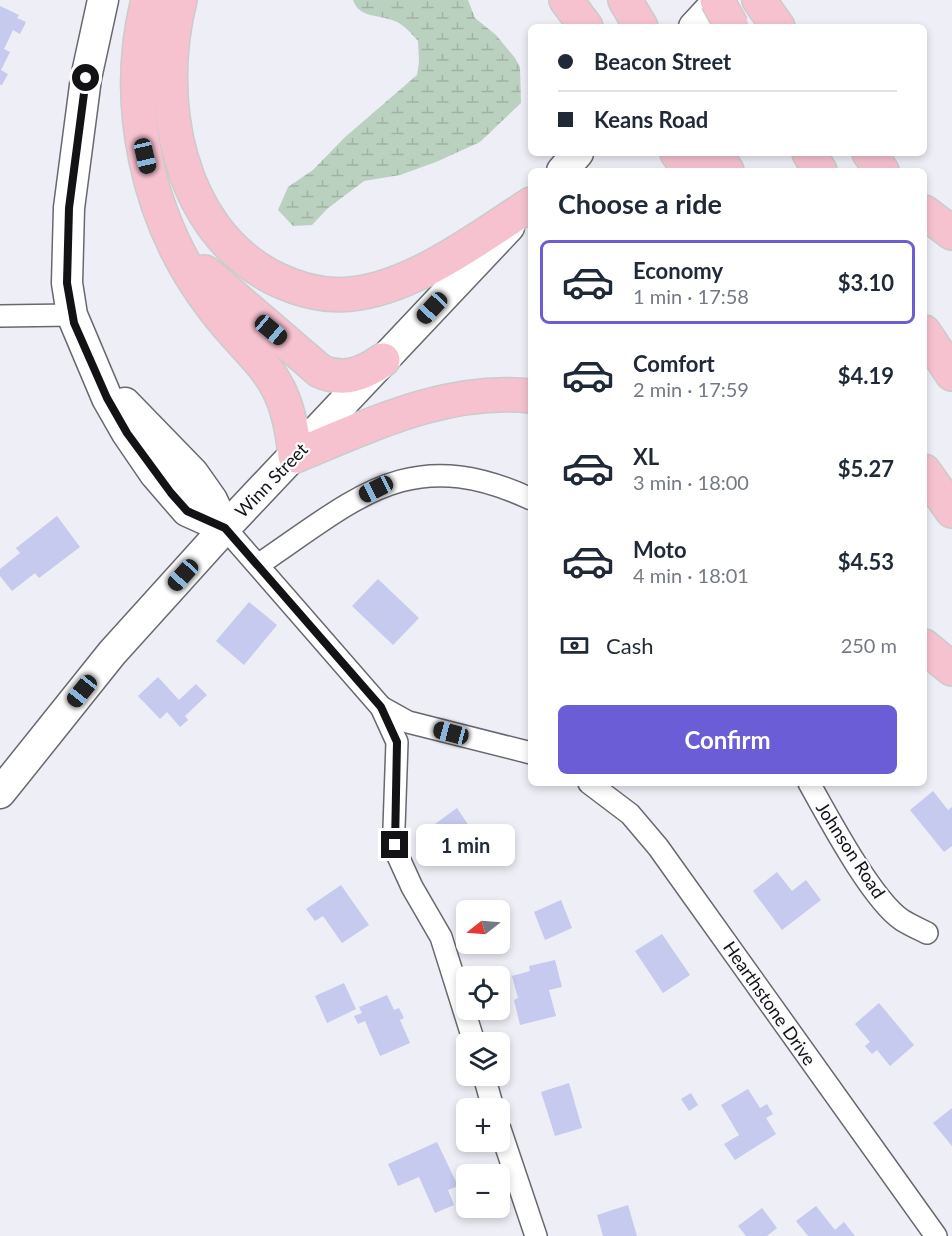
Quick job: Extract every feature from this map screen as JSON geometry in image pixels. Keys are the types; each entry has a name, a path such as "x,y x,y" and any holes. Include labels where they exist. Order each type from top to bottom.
{"highway":[{"path":"148,0 140,46 138,106 150,176 166,224 186,266 210,304 266,366 278,383 290,415 296,456 416,408 474,396 528,396"},
{"path":"180,0 172,41 170,72 172,110 180,152 194,190 210,220 232,247 259,269 285,283 318,293 336,295 366,292 403,279 436,263 528,206"},
{"path":"566,0 584,24"},
{"path":"718,0 730,24"},
{"path":"759,0 776,24"},
{"path":"678,156 688,168"},
{"path":"927,214 952,233"},
{"path":"166,224 218,284 320,371 334,376 351,376 370,369 383,360"},
{"path":"927,336 952,374"},
{"path":"927,475 952,511"},
{"path":"927,648 952,669"}],"main road":[{"path":"103,0 86,78 69,208 67,283 72,315 127,433 160,480 187,511 225,528"},
{"path":"697,24 718,0"},
{"path":"565,168 575,156"},
{"name":"Winn Street","path":"0,794 112,653 225,528 296,456 383,360 528,207"}],"street":[{"path":"0,316 72,315"},
{"path":"258,565 358,498 401,480 441,474 468,476 494,483 528,498"},
{"path":"225,528 381,707 397,742 394,828 397,854 412,887 441,938 471,1032"},
{"path":"381,707 408,722 528,752"},
{"name":"Hearthstone Drive","path":"593,786 630,814 658,847 936,1236"},
{"name":"Johnson Road","path":"811,786 829,820 882,901 902,920 927,933"},
{"path":"508,1152 536,1236"}],"green space":[{"path":"353,0 468,0 475,18 496,35 520,67 521,103 480,142 400,175 364,181 327,209 312,225 293,226 278,210 288,187 313,170 344,138 417,75 418,41 400,24 365,13 356,6"}],"building":[{"path":"0,6 19,15 17,18 26,22 20,34 13,30 4,49 10,52 1,70 8,74 2,85 0,85"},
{"path":"57,516 80,547 39,578 35,573 12,591 0,576 0,569 20,553 16,548"},
{"path":"378,579 419,618 393,645 352,606"},
{"path":"249,602 277,625 244,665 216,641"},
{"path":"158,677 179,700 196,684 207,695 185,716 188,720 180,727 167,712 160,719 138,696"},
{"path":"933,791 948,810 952,807 952,846 944,852 910,810"},
{"path":"457,808 479,841 457,856 435,824"},
{"path":"777,872 792,891 806,880 821,900 782,930 753,891"},
{"path":"341,885 369,925 342,943 323,916 315,921 306,909"},
{"path":"561,900 572,928 545,940 534,912"},
{"path":"662,934 690,975 663,993 635,951"},
{"path":"555,960 562,987 549,990 556,1016 520,1025 514,1000 518,998 512,976 530,971 529,966"},
{"path":"344,983 356,1009 327,1023 315,996"},
{"path":"387,995 394,1010 399,1008 404,1018 400,1020 410,1043 380,1056 365,1021 358,1024 354,1016 362,1013 359,1007"},
{"path":"879,1003 914,1045 890,1066 877,1050 872,1054 865,1046 870,1042 855,1024"},
{"path":"569,1083 582,1128 555,1136 541,1092"},
{"path":"748,1089 760,1108 767,1104 773,1114 766,1118 776,1134 735,1160 724,1144 739,1135 721,1105"},
{"path":"691,1093 698,1105 689,1111 681,1099"},
{"path":"952,1108 952,1146 933,1123"},
{"path":"437,1142 456,1182 456,1187 448,1190 454,1205 435,1213 419,1177 398,1186 388,1164"},
{"path":"628,1205 637,1236 603,1236 597,1215"},
{"path":"816,1206 835,1230 844,1222 855,1236 808,1236 796,1221"},
{"path":"762,1208 777,1228 767,1236 746,1236 738,1226"}],"route":[{"path":"86,78 69,208 67,283 74,323 107,398 155,474 187,511 225,528 381,707 397,742 395,845"}]}
